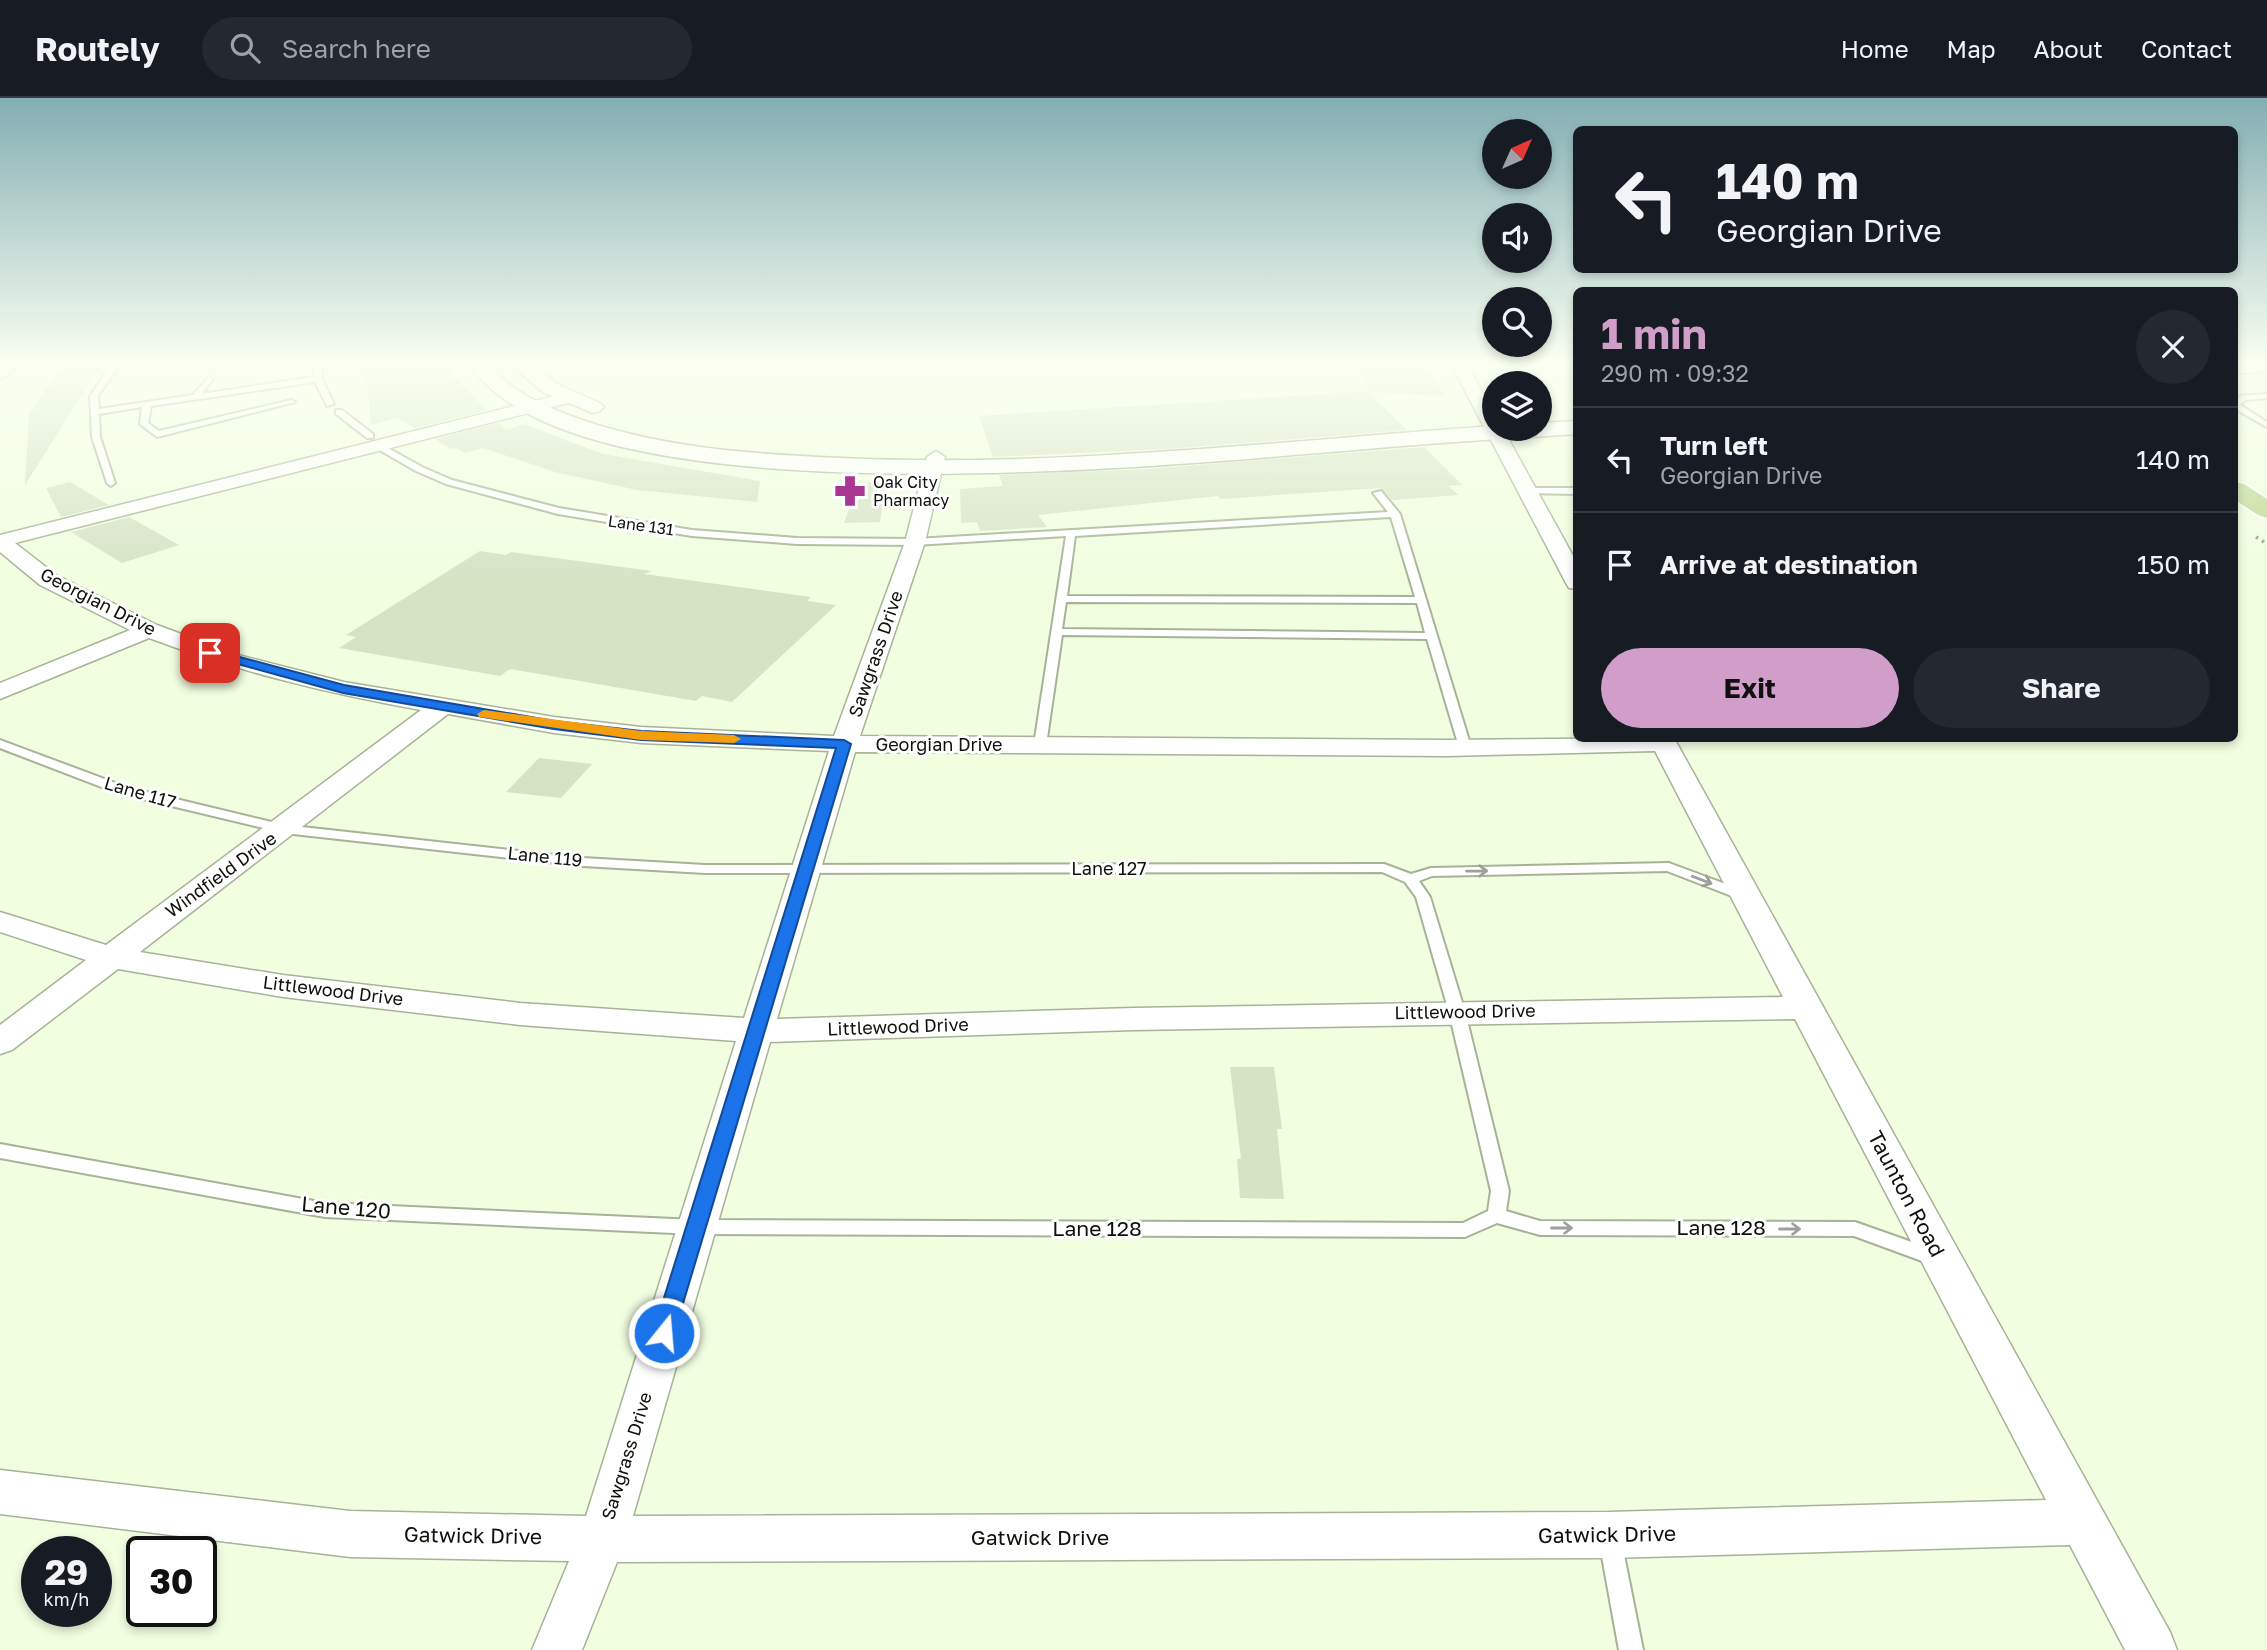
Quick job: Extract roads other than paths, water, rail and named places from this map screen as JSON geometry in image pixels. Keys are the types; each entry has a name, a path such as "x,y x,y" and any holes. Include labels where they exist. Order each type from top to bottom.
{"main road":[{"path":"2238,491 2267,510"}],"street":[{"path":"0,542 399,434"},
{"path":"607,434 690,452 780,462 934,463"},
{"path":"703,434 730,440 995,469 1167,458 1400,434"},
{"path":"0,527 159,488 374,441"},
{"path":"1501,441 1573,576"},
{"name":"Sawgrass Drive","path":"557,1650 602,1539 844,744 915,542 934,463"},
{"path":"159,488 178,496"},
{"name":"Georgian Drive","path":"0,542 48,580 149,630 230,660 343,689 440,708 641,735 844,744 1040,746 1465,747 1629,742"},
{"path":"0,692 149,630"},
{"name":"Windfield Drive","path":"0,1042 440,708"},
{"name":"Taunton Road","path":"1663,742 2152,1650"},
{"name":"Littlewood Drive","path":"0,922 110,957 283,986 520,1014 757,1031 1457,1012 1806,1008"},
{"name":"Gatwick Drive","path":"0,1492 350,1534 602,1539 1609,1535 2083,1522"}],"lane":[{"path":"96,434 111,484"},
{"name":"Lane 131","path":"366,434 419,469 449,482 521,502 615,522 692,533 786,540 915,542 1395,514"},
{"path":"1527,491 1573,491"},
{"path":"1378,493 1395,514 1465,747"},
{"path":"1040,746 1071,533"},
{"path":"1061,599 1420,600"},
{"path":"1056,632 1431,636"},
{"name":"Lane 117","path":"0,744 122,790 284,829"},
{"name":"Lane 119","path":"284,829 583,862 705,869 807,869"},
{"name":"Lane 127","path":"807,869 1384,869 1410,879 1431,872 1669,867 1746,897"},
{"path":"1410,879 1423,897 1457,1012 1500,1191 1496,1215"},
{"name":"Lane 120","path":"0,1151 325,1210 696,1227"},
{"name":"Lane 128","path":"696,1227 1465,1230 1496,1215 1541,1228 1855,1229 1942,1260"},
{"path":"1609,1535 1631,1650"}],"place":[{"name":"Oak City Pharmacy","path":"850,491"}]}
